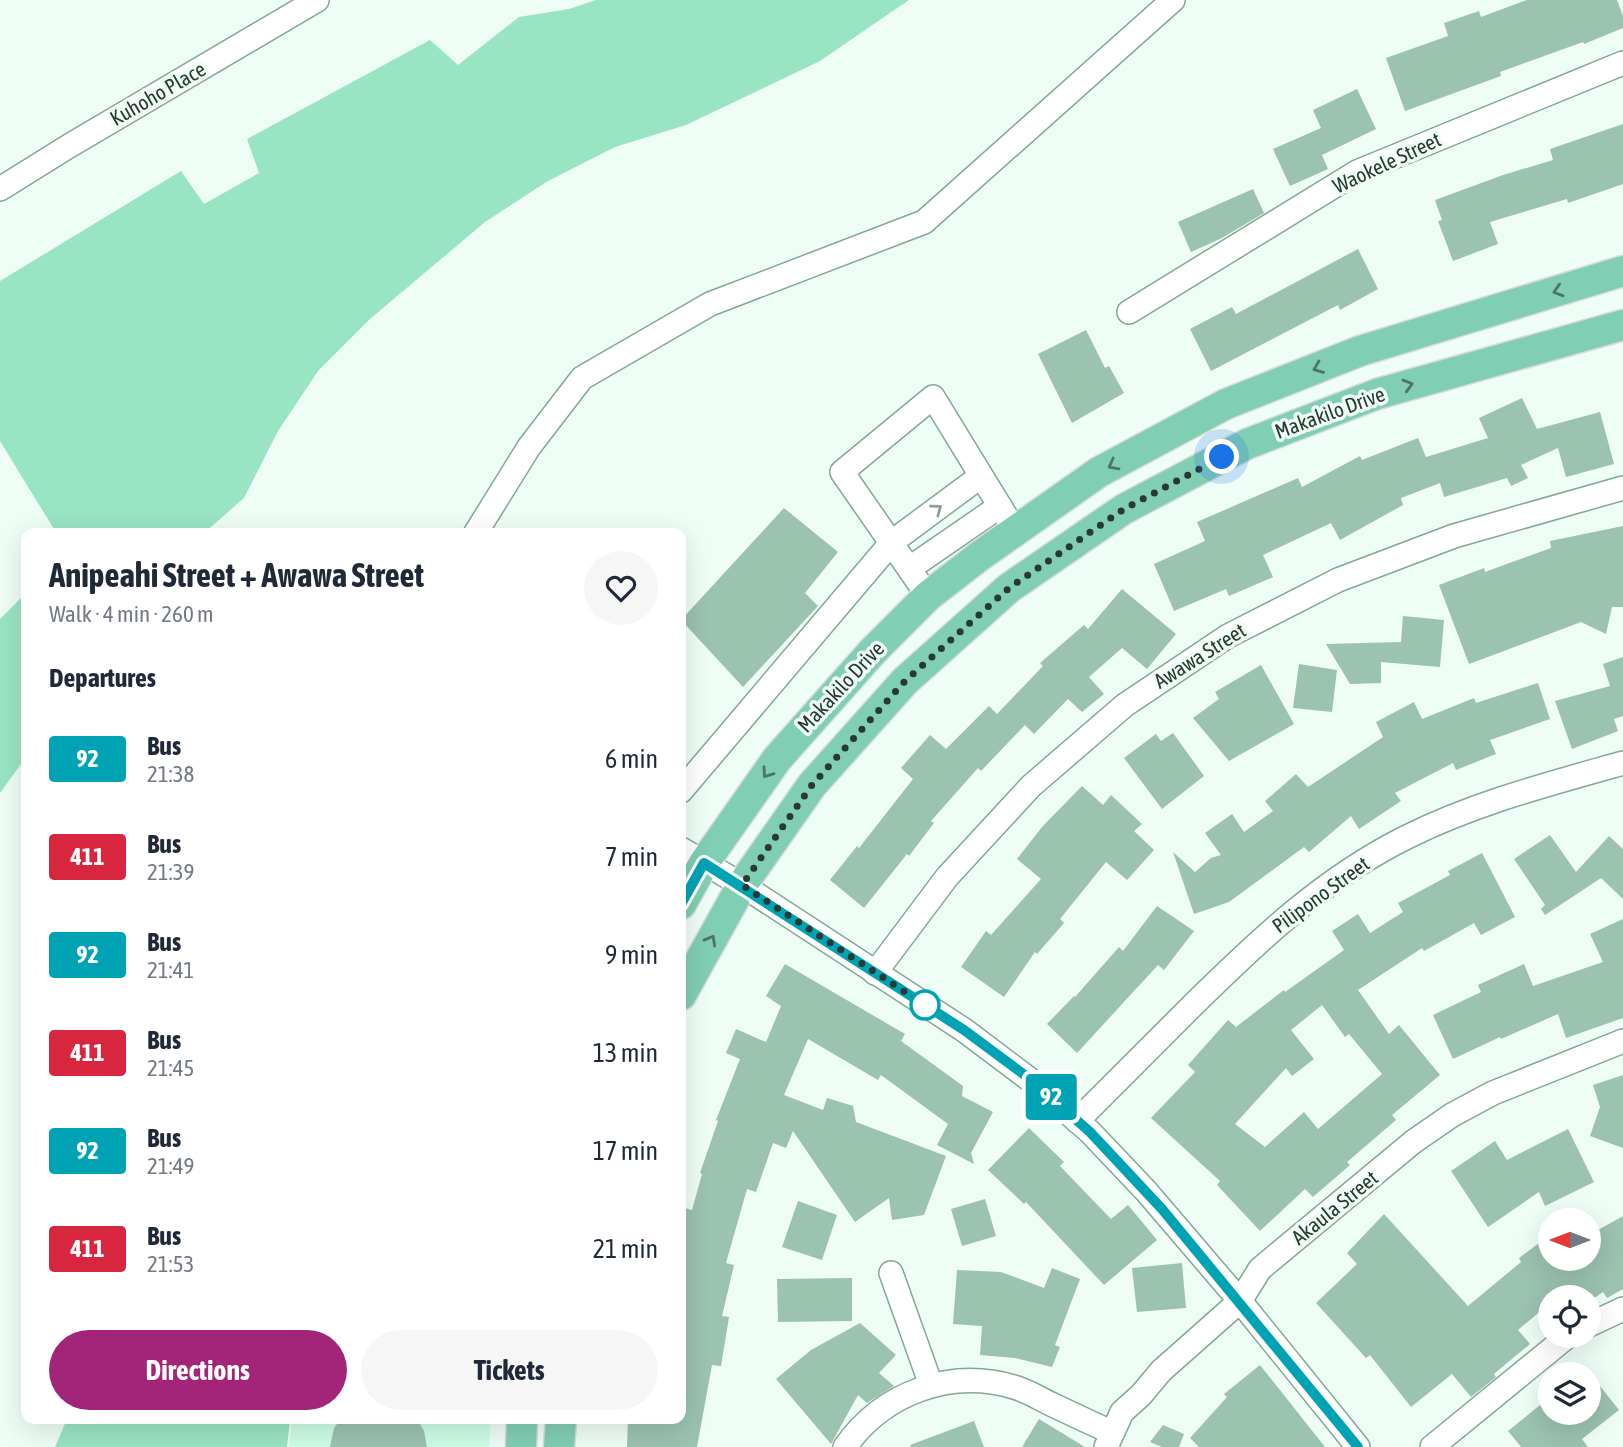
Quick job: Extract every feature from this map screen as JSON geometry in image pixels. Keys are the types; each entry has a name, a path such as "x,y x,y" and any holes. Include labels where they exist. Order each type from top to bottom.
{"main road":[{"name":"Makakilo Drive","path":"686,882 692,856 777,759 873,651 1008,519 1226,404 1360,351 1623,271"},
{"name":"Makakilo Drive","path":"686,986 742,885 812,785 905,681 1009,588 1124,509 1247,444 1377,394 1623,324"},
{"path":"521,1447 522,1424"},
{"path":"559,1447 561,1424"}],"street":[{"name":"Kuhoho Place","path":"0,189 317,0"},
{"path":"479,528 529,447 582,378 710,304 924,222 1173,0"},
{"name":"Waokele Street","path":"1129,312 1357,172 1623,63"},
{"path":"910,568 1008,519 933,397 842,472 928,596"},
{"path":"686,785 892,542 981,476"},
{"name":"Awawa Street","path":"875,973 947,877 1031,786 1125,705 1228,636 1351,575 1454,536 1623,488"},
{"name":"Pilipono Street","path":"1077,1121 1248,951 1297,908 1349,870 1405,837 1464,811 1526,790 1623,763"},
{"path":"692,856 742,885 964,1030 1030,1079 1077,1121 1146,1191 1240,1301 1358,1447"},
{"name":"Akaula Street","path":"1108,1439 1122,1412 1161,1371 1240,1301 1260,1269 1413,1142 1452,1115 1493,1093 1623,1041"},
{"path":"891,1273 931,1385"},
{"path":"1601,1319 1623,1309"},
{"path":"1432,1447 1553,1348"},
{"path":"845,1447 857,1431 898,1398 931,1385 965,1380 1000,1383 1033,1394 1108,1439"}],"shaded area":[{"path":"596,0 909,0 820,61 686,125 615,147 548,181 485,222 370,319 318,371 278,431 244,498 210,528 53,528 0,441 0,281 181,171 204,204 259,173 247,139 430,40 458,65 519,17 569,9"},
{"path":"21,598 21,764 0,793 0,619"},
{"path":"65,1424 289,1424 287,1447 55,1447"},
{"path":"291,1424 491,1424 489,1447 289,1447"}],"building":[{"path":"1527,0 1617,0 1623,16 1623,28 1500,72 1501,76 1405,111 1386,58 1448,36 1444,23 1479,11 1481,17"},
{"path":"1357,89 1376,129 1322,155 1328,169 1290,186 1273,149 1321,128 1313,110"},
{"path":"1623,124 1623,184 1568,203 1567,199 1490,222 1498,244 1453,261 1438,221 1442,220 1435,200 1553,160 1550,149"},
{"path":"1253,189 1264,213 1222,238 1191,252 1178,222"},
{"path":"1358,249 1378,289 1340,310 1338,305 1211,371 1190,329 1232,307 1236,314"},
{"path":"1086,330 1105,368 1109,366 1124,393 1072,423 1038,354"},
{"path":"1522,398 1537,429 1600,412 1614,464 1566,477 1558,448 1521,465 1528,478 1511,486 1507,478 1444,497 1440,483 1401,498 1403,505 1340,540 1331,523 1263,555 1273,577 1229,596 1226,589 1174,611 1154,564 1205,541 1197,522 1298,478 1302,487 1360,456 1362,460 1418,438 1426,457 1488,438 1479,418"},
{"path":"784,508 838,552 805,593 818,606 743,687 686,625 686,615"},
{"path":"1623,526 1623,607 1612,607 1606,634 1581,622 1469,664 1439,585 1551,548 1550,541"},
{"path":"1122,589 1176,634 1147,669 1122,648 1089,677 1104,694 1082,712 1068,699 1034,734 1025,725 981,771 978,768 931,821 934,823 909,856 907,854 864,908 830,880 913,779 901,768 930,735 946,749 989,706 997,714 1043,666 1040,663 1084,625 1088,629"},
{"path":"1403,616 1444,620 1440,667 1381,662 1381,683 1350,684 1326,644 1401,642"},
{"path":"1623,657 1623,716 1614,719 1618,731 1572,749 1555,701 1610,686 1603,664"},
{"path":"1299,664 1337,670 1332,712 1293,708"},
{"path":"1261,665 1294,724 1229,761 1193,718 1219,699 1215,692"},
{"path":"1538,683 1550,719 1490,740 1496,754 1456,770 1453,763 1395,793 1401,801 1359,829 1351,816 1309,852 1304,847 1229,902 1194,914 1173,852 1195,872 1211,858 1221,855 1205,833 1232,814 1244,832 1273,811 1265,801 1296,774 1308,787 1383,737 1376,722 1414,702 1422,719 1474,698 1476,703"},
{"path":"1173,733 1204,776 1162,809 1124,758 1156,734 1161,741"},
{"path":"1082,786 1103,805 1111,795 1142,824 1134,831 1154,850 1127,880 1106,862 1060,919 1064,923 1037,954 1035,952 1004,997 961,967 986,931 991,935 1041,879 1017,859 1042,827"},
{"path":"1550,835 1576,872 1609,836 1623,849 1623,899 1601,878 1545,915 1541,909 1545,905 1514,859"},
{"path":"1482,853 1515,917 1481,935 1474,923 1424,951 1422,948 1358,990 1389,1034 1399,1025 1440,1075 1392,1115 1396,1120 1347,1162 1350,1165 1313,1197 1305,1189 1260,1231 1217,1185 1220,1181 1151,1118 1195,1072 1188,1065 1228,1020 1236,1027 1284,990 1285,992 1344,950 1332,931 1358,914 1370,933 1403,912 1398,903 1450,875 1448,871","holes":["1322,1005 1345,1037 1349,1034 1382,1074 1318,1129 1304,1112 1265,1147 1235,1124 1286,1068 1292,1076 1314,1059 1291,1030"]},
{"path":"1157,906 1194,931 1164,970 1158,965 1077,1053 1047,1024 1119,947 1123,951"},
{"path":"1623,919 1623,1018 1566,1038 1558,1014 1453,1059 1433,1015 1481,992 1478,985 1524,964 1533,986 1603,962 1590,934"},
{"path":"785,964 905,1034 901,1041 963,1086 962,1096 993,1112 971,1153 974,1164 937,1145 948,1124 881,1075 878,1080 808,1039 784,1095 823,1110 827,1098 853,1106 856,1122 946,1156 924,1215 892,1220 889,1198 855,1222 793,1131 786,1148 773,1143 756,1192 747,1189 726,1263 734,1265 722,1316 729,1317 721,1366 712,1365 697,1447 627,1447 628,1424 686,1424 686,1208 692,1210 702,1174 700,1173 718,1121 716,1120 740,1059 726,1053 736,1029 766,1042 781,1006 766,996"},
{"path":"1623,1075 1623,1148 1590,1136 1600,1107 1593,1085"},
{"path":"1029,1128 1064,1162 1060,1166 1111,1219 1128,1205 1157,1240 1104,1285 1026,1202 1024,1204 988,1170"},
{"path":"1568,1129 1594,1182 1545,1206 1539,1192 1488,1227 1451,1171 1495,1141 1507,1160"},
{"path":"985,1199 996,1236 962,1246 951,1209"},
{"path":"798,1201 837,1215 822,1260 782,1247"},
{"path":"1384,1214 1468,1306 1521,1262 1519,1258 1538,1244 1538,1271 1601,1271 1601,1228 1623,1216 1623,1289 1607,1298 1603,1292 1601,1293 1601,1285 1538,1285 1538,1313 1518,1330 1530,1344 1494,1374 1496,1377 1471,1397 1452,1374 1411,1407 1370,1355 1366,1358 1316,1303 1357,1264 1347,1253"},
{"path":"1182,1263 1186,1308 1137,1312 1132,1268"},
{"path":"1052,1268 1080,1279 1055,1345 1060,1347 1052,1367 1015,1358 980,1355 982,1326 953,1324 957,1270 1001,1272 1044,1288"},
{"path":"852,1278 852,1321 778,1322 777,1279"},
{"path":"860,1323 896,1355 879,1373 894,1386 867,1403 858,1395 831,1444 776,1379 811,1350"},
{"path":"1260,1365 1325,1447 1199,1447 1190,1438 1227,1397 1224,1394"},
{"path":"1601,1387 1619,1410 1601,1424"},
{"path":"1538,1407 1538,1425 1600,1425 1582,1439 1588,1447 1521,1447 1508,1431"},
{"path":"1039,1419 1085,1447 1022,1447"},
{"path":"974,1421 984,1447 910,1445"},
{"path":"337,1424 420,1424 427,1447 330,1447"},
{"path":"1163,1425 1184,1434 1179,1447 1162,1447 1150,1442"}],"bus line":[{"name":"92","path":"686,895 704,863 964,1030 1030,1079 1090,1132 1146,1191 1240,1301 1358,1447"}],"route":[{"path":"925,1005 742,885 812,785 905,681 1009,588 1124,509 1222,457"}]}
